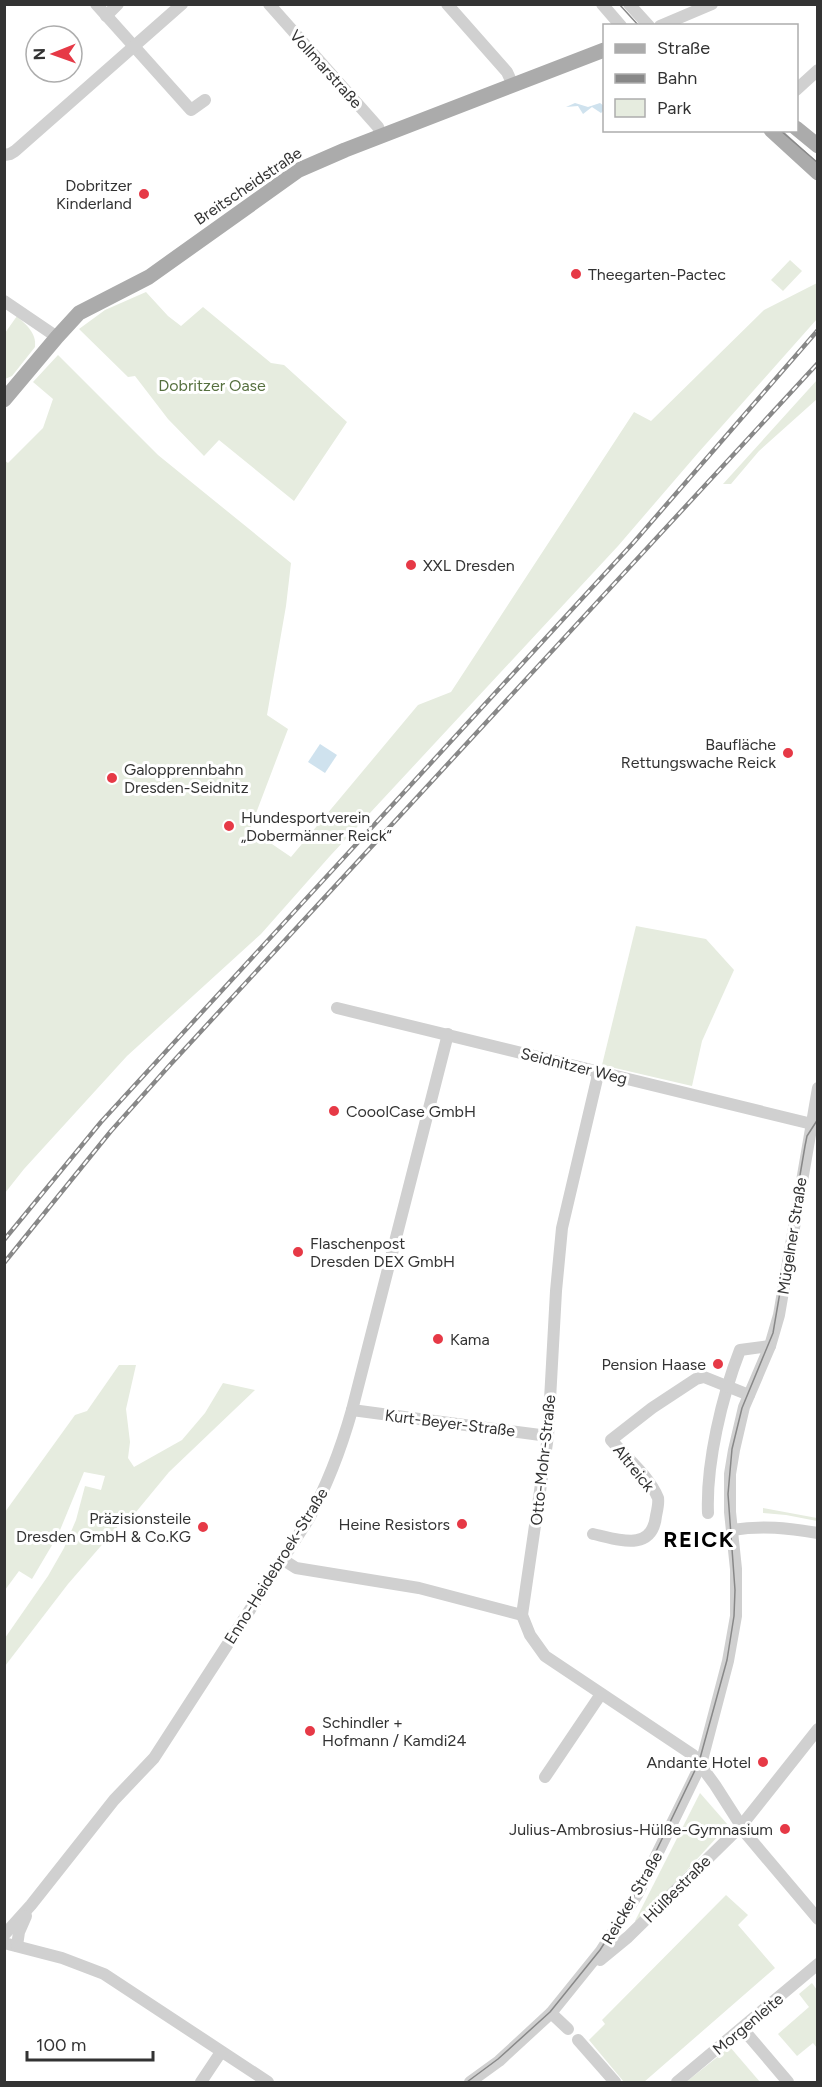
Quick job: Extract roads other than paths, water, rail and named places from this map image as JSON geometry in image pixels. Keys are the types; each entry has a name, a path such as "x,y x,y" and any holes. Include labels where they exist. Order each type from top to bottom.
{"main road":[{"name":"Breitscheidstraße","path":"6,395 79,313 149,277 299,170 603,50"},
{"path":"798,130 818,146"},
{"path":"773,132 818,173"}],"street":[{"path":"96,4 191,110 205,100"},
{"path":"106,16 118,4"},
{"path":"4,154 15,151 182,4"},
{"name":"Vollmarstraße","path":"269,4 378,127 381,136"},
{"path":"447,4 507,72 513,85"},
{"path":"602,4 619,24"},
{"path":"629,4 647,24"},
{"path":"665,24 712,4"},
{"path":"798,88 818,70"},
{"path":"4,301 57,337"},
{"name":"Seidnitzer Weg","path":"337,1008 814,1125"},
{"name":"Enno-Heidebroek-Straße","path":"4,1935 31,1905 114,1800 154,1758 308,1520 325,1490 352,1410 448,1034"},
{"name":"Otto-Mohr-Straße","path":"522,1615 548,1436 562,1228 597,1071"},
{"name":"Mügelner Straße","path":"770,1346 779,1315 814,1125 818,1088"},
{"path":"708,1513 707,1486 727,1385 740,1350 770,1346"},
{"path":"770,1346 749,1395 737,1432 730,1474 732,1530 757,1526 784,1527 818,1533"},
{"name":"Altreick","path":"593,1534 631,1543 651,1532 656,1523 658,1500 635,1466 611,1440 652,1408 696,1379 704,1377 749,1395"},
{"name":"Kurt-Beyer-Straße","path":"352,1410 548,1436"},
{"name":"Reicker Straße","path":"470,2082 499,2061 551,2013 615,1932 637,1894 701,1764 734,1631 737,1602 732,1530"},
{"path":"282,1559 296,1568 419,1588 522,1615 530,1635 545,1656 688,1752 701,1764 741,1826 818,1919"},
{"path":"545,1777 601,1694"},
{"name":"Hülßestraße","path":"591,1965 628,1937 741,1826 818,1728"},
{"name":"Enno-Heidebroek-Straße","path":"11,1944 31,1905"},
{"path":"615,1932 628,1937"},
{"path":"11,1944 62,1958 104,1974 268,2082"},
{"name":"Morgenleite","path":"677,2082 818,1964"},
{"path":"551,2013 568,2029"},
{"path":"742,2028 788,2082"},
{"path":"578,2040 615,2082"},
{"path":"201,2082 221,2052"}],"water":[{"path":"575,103 588,107 600,103 603,105 603,111 601,113 592,107 583,114 578,106 566,107"},
{"path":"320,744 337,755 325,773 308,762"}],"tram line":[{"path":"619,4 637,24"},
{"path":"782,132 818,163"},
{"path":"467,2082 498,2059 550,2012 600,1950 636,1893 699,1762 727,1660 734,1616 735,1590 728,1494 732,1449 742,1408 773,1333 807,1136 818,1119"}],"railway":[{"path":"4,1240 101,1122 634,542 818,330"},
{"path":"4,1263 111,1131 169,1066 818,363"}],"place":[{"name":"Dobritzer Kinderland","path":"144,194"},
{"name":"Theegarten-Pactec","path":"576,274"},
{"name":"XXL Dresden","path":"411,565"},
{"name":"Baufläche Rettungswache Reick","path":"788,753"},
{"name":"Galopprennbahn Dresden-Seidnitz","path":"112,778"},
{"name":"Hundesportverein „Dobermänner Reick“","path":"229,826"},
{"name":"CooolCase GmbH","path":"334,1111"},
{"name":"Flaschenpost Dresden DEX GmbH","path":"298,1252"},
{"name":"Kama","path":"438,1339"},
{"name":"Pension Haase","path":"718,1364"},
{"name":"Heine Resistors","path":"462,1524"},
{"name":"Präzisionsteile Dresden GmbH & Co.KG","path":"203,1527"},
{"name":"Schindler + Hofmann / Kamdi24","path":"310,1731"},
{"name":"Andante Hotel","path":"763,1762"},
{"name":"Julius-Ambrosius-Hülße-Gymnasium","path":"785,1829"}],"district":[{"name":"REICK","path":"699,1539"}],"park label":[{"name":"Dobritzer Oase","path":"212,385"}]}
